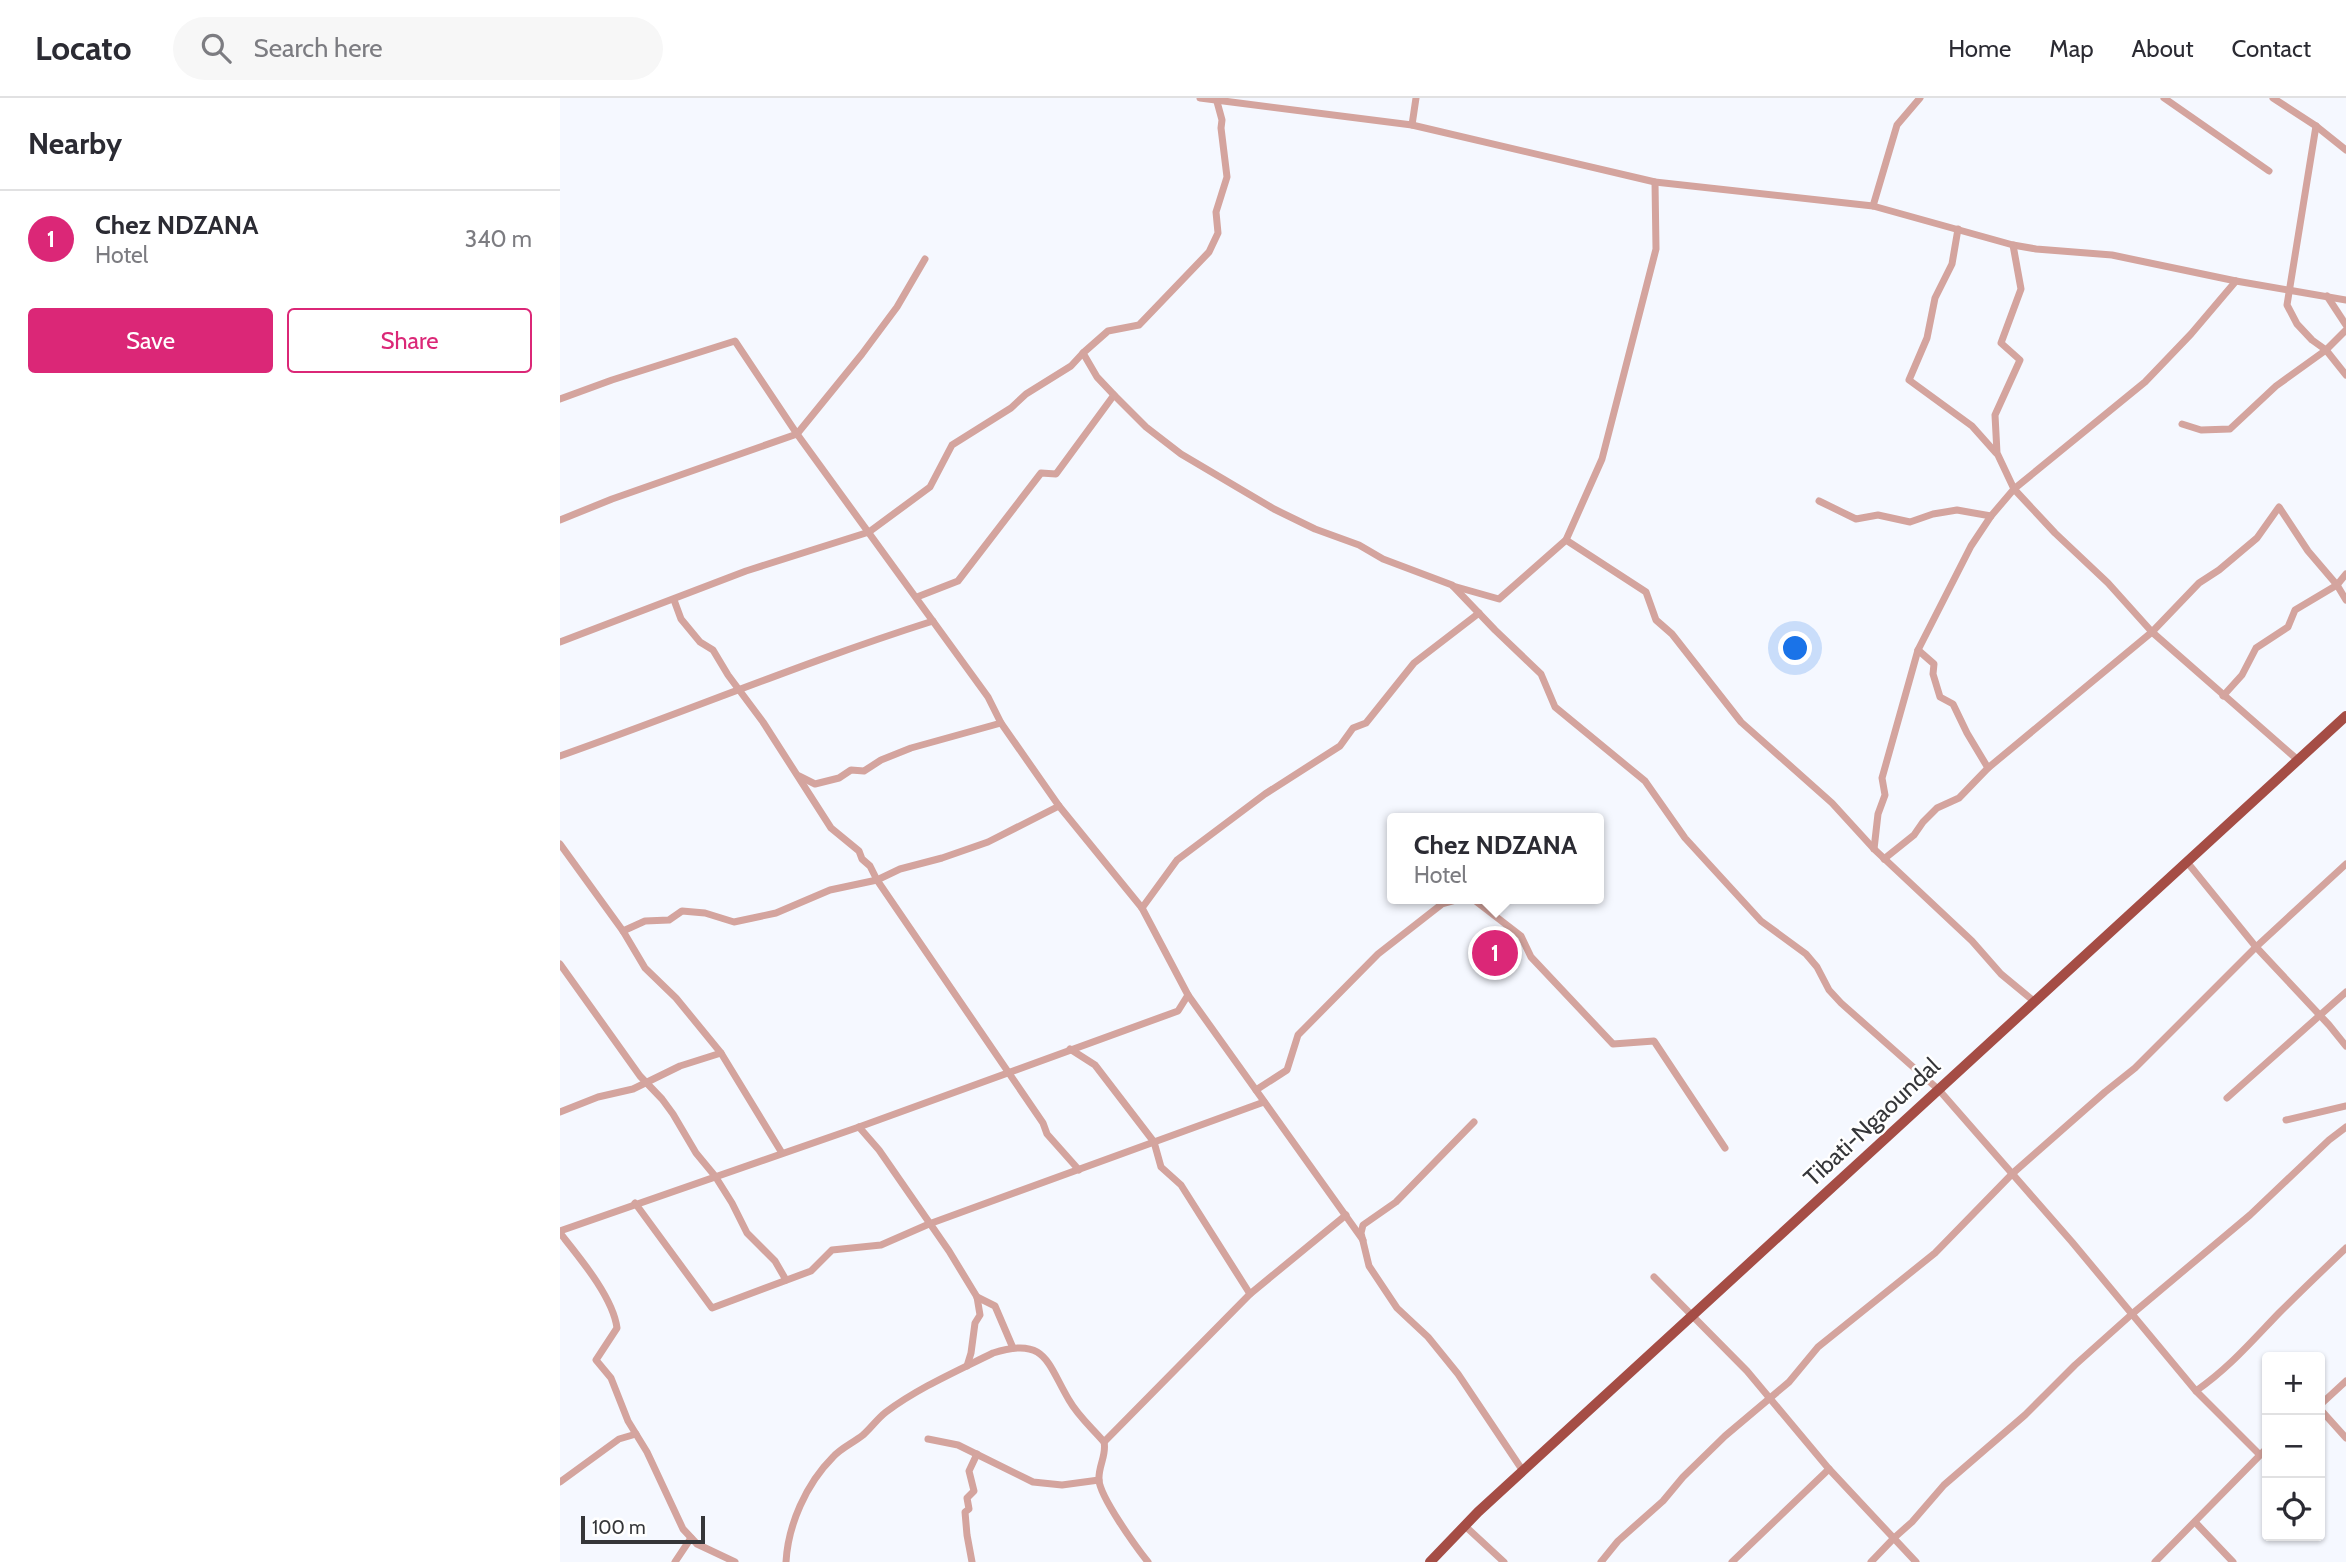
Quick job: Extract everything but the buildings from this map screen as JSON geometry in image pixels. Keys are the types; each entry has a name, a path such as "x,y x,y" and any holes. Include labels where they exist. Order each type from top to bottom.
{"highway":[{"name":"Tibati-Ngaoundal","path":"1430,1562 1523,1471 2346,716"}],"street":[{"path":"1200,98 1412,125 1655,182 1873,206 2036,249 2112,255 2236,281 2346,300"},
{"path":"1412,125 1416,98"},
{"path":"1873,206 1897,125 1920,98"},
{"path":"2164,98 2269,171"},
{"path":"2273,98 2316,126 2346,150"},
{"path":"560,642 746,571 869,532 930,487 952,445 1071,366 1108,331 1139,324 1209,252 1218,233 1216,212 1227,177 1222,120 1216,100"},
{"path":"2316,126 2287,304 2297,324 2326,350 2346,375"},
{"path":"1083,353 1097,377 1146,427 1181,454 1274,509 1315,529 1359,545 1383,559 1499,599 1566,540 1602,459 1656,249 1655,182"},
{"path":"1958,229 1952,264 1934,298 1927,338 1909,380 1972,426 1997,453 2014,489 2055,533 2108,583 2152,632 2299,761"},
{"path":"1997,453 1995,415 2020,360 2001,343 2021,289 2013,244"},
{"path":"560,520 797,434 897,307 925,259"},
{"path":"1874,849 1878,814 1885,795 1882,778 1918,650 1971,545 2014,489 2145,382 2236,281"},
{"path":"2327,296 2346,325"},
{"path":"2182,424 2201,430 2230,429 2276,386 2326,350 2346,330"},
{"path":"560,399 735,341 797,434 988,697 1001,723 1059,806 1142,908 1188,995 1363,1240"},
{"path":"917,597 958,582 1041,473 1056,474 1114,395"},
{"path":"1819,501 1856,519 1878,515 1910,522 1957,510 1991,516"},
{"path":"1884,859 1914,835 1937,808 1959,798 1988,768 2152,632 2199,583 2257,538 2279,506 2308,551 2346,600"},
{"path":"1566,540 1646,592 1656,620 1672,634 1741,722 1832,803 1884,859 1972,941 2001,974 2035,1002"},
{"path":"2223,695 2242,675 2256,648 2288,627 2295,610 2337,585 2346,574"},
{"path":"1452,585 1541,674 1555,708 1645,781 1685,838 1761,921 1806,954 1817,967 1829,990 1841,1003 1939,1090 2013,1173 2196,1391 2259,1454"},
{"path":"674,600 681,619 701,642 713,650 831,828 859,851 862,859 870,866 1043,1123 1047,1134 1079,1170"},
{"path":"1142,908 1177,860 1273,788 1340,746 1353,728 1366,723 1414,663 1479,613"},
{"path":"560,756 863,644 933,621"},
{"path":"1918,650 1934,664 1933,674 1940,697 1953,704 1988,768"},
{"path":"798,775 815,784 839,778 851,770 863,771 881,760 911,748 1001,723"},
{"path":"623,931 645,921 668,920 682,911 705,913 734,922 776,913 830,890 877,880 900,869 988,842 1059,806"},
{"path":"560,844 623,931 645,968 676,998 721,1054 782,1153"},
{"path":"2187,862 2256,947 2346,1046"},
{"path":"1601,1562 1618,1541 1663,1501 1725,1436 1794,1377 1818,1347 1941,1247 2013,1173 2135,1069 2256,947 2346,864"},
{"path":"1256,1090 1287,1070 1298,1035 1378,954 1442,904"},
{"path":"1479,904 1521,936 1531,957 1613,1044 1654,1041 1725,1148"},
{"path":"560,964 605,1029 662,1099 696,1153 715,1176 747,1234 775,1261 786,1280"},
{"path":"2227,1098 2346,992"},
{"path":"735,1562 697,1544 673,1511 653,1466 628,1421 611,1378 596,1360 617,1328 616,1319 600,1290 560,1232 1178,1011 1188,995"},
{"path":"1070,1049 1095,1065 1154,1142 1161,1167 1181,1185 1250,1294"},
{"path":"560,1112 598,1097 633,1089 680,1066 721,1054"},
{"path":"635,1203 712,1308 811,1271 832,1250 881,1245 929,1224 1264,1102"},
{"path":"2287,1119 2346,1107"},
{"path":"1474,1122 1396,1202 1363,1225 1361,1233 1369,1266 1397,1308 1429,1337 1458,1374 1523,1471"},
{"path":"859,1126 879,1150 977,1297 980,1315 975,1323 967,1366"},
{"path":"1871,1562 1912,1522 1944,1485 2025,1415 2075,1365 2346,1127"},
{"path":"1104,1441 1250,1294 1346,1215"},
{"path":"2196,1391 2255,1341 2346,1248"},
{"path":"1654,1277 1771,1397 1829,1469 1916,1562"},
{"path":"977,1297 995,1306 1013,1348"},
{"path":"786,1562 787,1540 794,1520 814,1481 835,1454 861,1437 884,1413 925,1388 993,1353 1013,1348 1026,1348 1040,1353 1059,1378 1076,1411 1104,1441 1099,1480 1105,1496 1148,1562"},
{"path":"2325,1402 2346,1381"},
{"path":"2325,1413 2346,1438"},
{"path":"560,1482 620,1439 636,1434"},
{"path":"928,1440 958,1446 1032,1482 1062,1485 1099,1480"},
{"path":"2155,1562 2262,1452"},
{"path":"972,1562 965,1512 968,1508 967,1498 974,1491 969,1471 977,1454"},
{"path":"1732,1562 1829,1469"},
{"path":"2195,1522 2233,1562"},
{"path":"1465,1526 1504,1562"},
{"path":"675,1562 691,1538"}],"place":[{"name":"Chez NDZANA","path":"1495,953"}]}
